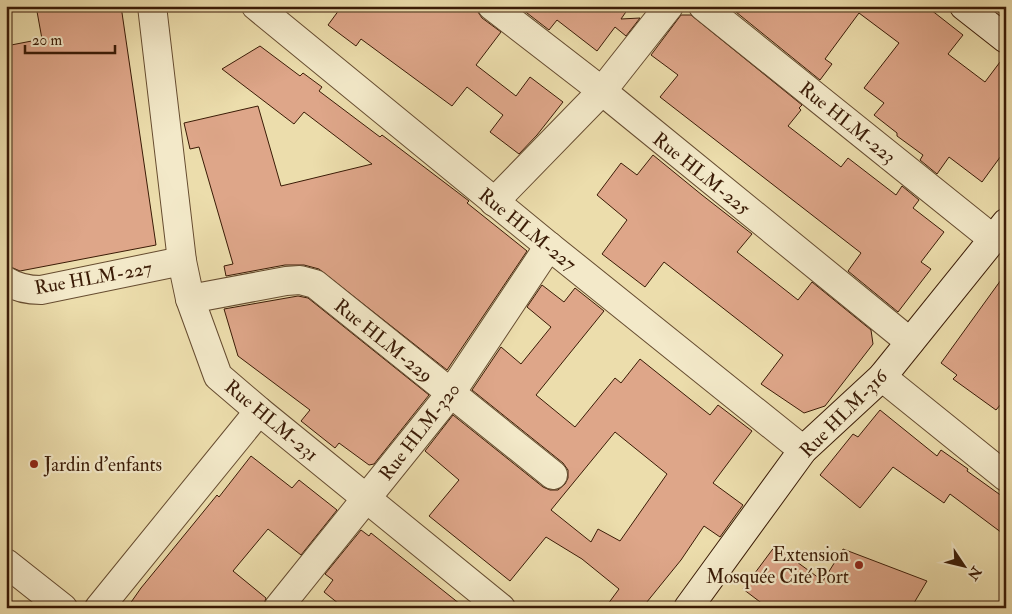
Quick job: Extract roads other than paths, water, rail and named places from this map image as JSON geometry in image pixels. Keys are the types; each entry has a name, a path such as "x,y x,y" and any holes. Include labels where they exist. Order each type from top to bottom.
{"street":[{"name":"Rue HLM-231","path":"152,6 182,262 190,299 218,376 258,411 366,498 488,604"},
{"name":"Rue HLM-227","path":"256,6 548,246 803,450"},
{"name":"Rue HLM-225","path":"492,6 602,91 910,342"},
{"path":"494,202 602,91 669,6"},
{"name":"Rue HLM-223","path":"703,6 1000,231"},
{"path":"964,6 1006,39"},
{"name":"Rue HLM-316","path":"688,608 803,450 882,377 1000,231"},
{"name":"Rue HLM-320","path":"278,608 451,393 548,246"},
{"name":"Rue HLM-227","path":"6,281 15,286 31,290 41,290 182,262"},
{"name":"Rue HLM-229","path":"190,299 286,281 300,280 315,284 553,475"},
{"path":"882,377 1006,477"},
{"path":"100,608 258,411"},
{"path":"6,563 62,608"}],"place":[{"name":"Jardin d'enfants","path":"34,464"},
{"name":"Extension Mosquée Cité Port","path":"859,565"}]}
